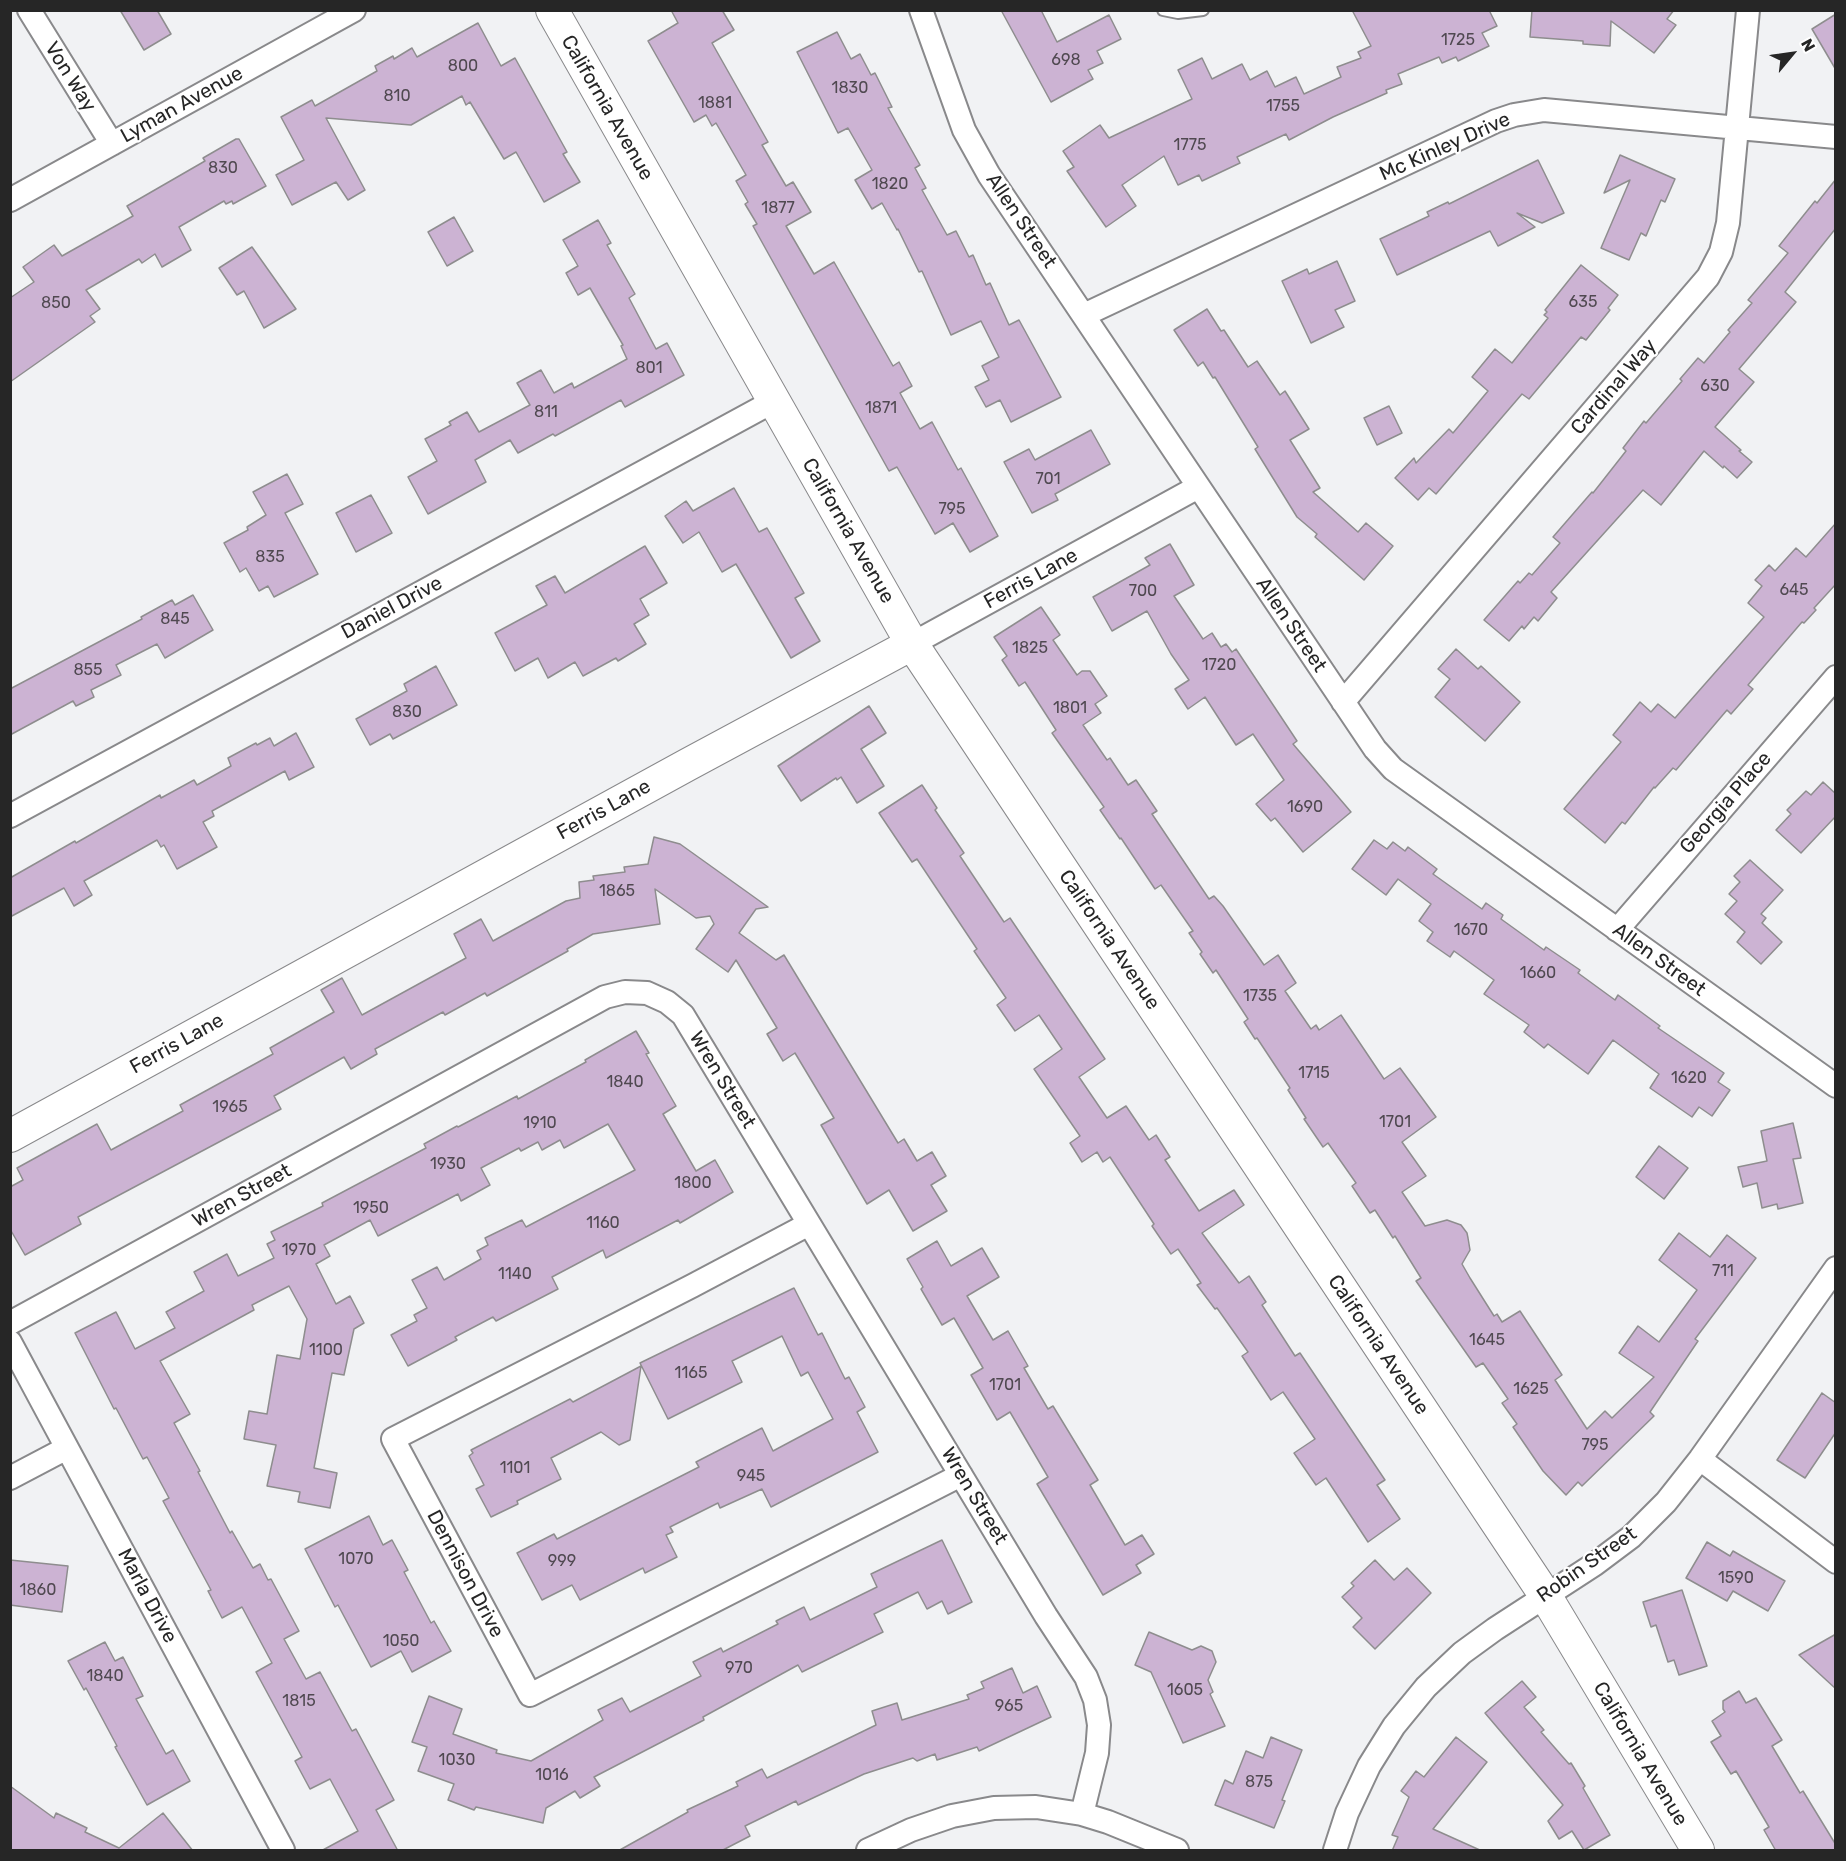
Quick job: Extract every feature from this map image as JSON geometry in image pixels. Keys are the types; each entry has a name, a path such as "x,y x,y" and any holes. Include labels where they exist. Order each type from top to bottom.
{"street":[{"name":"Von Way","path":"29,10 112,144"},
{"name":"Lyman Avenue","path":"10,200 354,10"},
{"name":"California Avenue","path":"552,10 912,644 1545,1595 1698,1851"},
{"name":"Allen Street","path":"921,10 964,130 989,176 1375,749 1393,769 1836,1086"},
{"name":"Cardinal Way","path":"1343,702 1708,277 1721,252 1728,223 1748,10"},
{"name":"Mc Kinley Drive","path":"1084,315 1514,115 1544,110 1836,137"},
{"name":"Daniel Drive","path":"10,816 774,401"},
{"name":"Ferris Lane","path":"10,1136 1198,487"},
{"name":"Georgia Place","path":"1617,930 1836,677"},
{"name":"Wren Street","path":"10,1323 605,997 625,992 647,993 667,1002 683,1015 1046,1616 1086,1677 1095,1700 1099,1725 1097,1753 1083,1814"},
{"name":"Dennison Drive","path":"809,1224 393,1439 530,1695 961,1475"},
{"name":"Robin Street","path":"1335,1851 1347,1813 1369,1766 1394,1726 1426,1687 1462,1653 1545,1595 1595,1564 1631,1537 1666,1502 1700,1459 1836,1268"},
{"name":"Marla Drive","path":"10,1342 283,1851"},
{"path":"10,1478 67,1448"},
{"path":"1700,1459 1836,1562"},
{"path":"868,1851 911,1830 952,1816 994,1808 1036,1807 1083,1814 1177,1851"}],"lane":[{"path":"1163,10 1178,13 1203,10"}],"building":[{"path":"120,10 157,10 171,34 144,50"},
{"path":"671,10 722,10 734,30 712,43 768,142 762,145 786,186 793,182 811,212 786,226 814,274 834,262 893,366 899,362 912,386 900,393 920,429 932,422 958,470 961,468 998,536 970,552 953,523 935,534 897,467 889,471 753,226 757,224 745,204 748,202 736,181 746,175 716,123 712,126 706,115 694,122 648,41 678,23"},
{"path":"1001,10 1041,10 1057,42 1109,15 1121,39 1097,51 1103,63 1088,70 1093,79 1051,102"},
{"path":"1352,10 1489,10 1497,26 1482,33 1489,46 1458,61 1456,57 1442,63 1439,57 1398,74 1402,84 1386,90 1387,93 1289,140 1286,134 1237,157 1240,163 1202,181 1199,175 1178,185 1164,156 1122,185 1136,206 1106,227 1067,171 1074,167 1063,151 1100,125 1109,138 1192,99 1178,70 1202,58 1212,79 1242,64 1250,80 1267,71 1275,87 1296,77 1304,94 1341,77 1337,67 1361,58 1358,52 1371,46"},
{"path":"1532,10 1674,10 1667,19 1676,25 1654,53 1611,21 1610,46 1583,44 1583,41 1530,37"},
{"path":"1836,14 1836,70 1812,29"},
{"path":"478,23 501,66 515,58 567,152 563,154 580,182 544,202 516,152 504,159 470,102 466,105 462,96 411,125 326,118 365,190 348,200 336,182 292,205 276,175 304,160 281,117 312,100 315,106 377,71 375,66 393,56 394,59 412,48 417,57"},
{"path":"837,32 851,59 860,54 871,75 875,73 892,107 888,108 920,165 915,168 926,188 922,190 947,235 956,231 969,257 973,255 986,285 990,283 1009,325 1019,320 1061,397 1011,422 1000,400 986,407 975,387 989,380 982,366 999,357 981,321 951,335 922,271 919,272 898,229 882,203 872,209 855,180 872,170 848,128 838,133 797,52"},
{"path":"239,139 266,186 233,204 232,201 226,204 224,201 179,227 191,250 162,267 155,254 142,263 139,259 86,290 100,309 90,316 95,322 10,382 10,298 34,282 23,267 54,245 62,256 133,216 127,206 205,161 203,158"},
{"path":"1620,155 1675,179 1665,202 1661,200 1646,236 1641,233 1629,260 1601,248 1630,180 1604,193"},
{"path":"1538,160 1564,213 1542,223 1517,213 1535,227 1498,246 1490,231 1397,275 1380,239 1429,216 1427,212 1448,202 1449,204"},
{"path":"1836,179 1836,228 1785,292 1796,302 1739,369 1754,382 1715,427 1752,462 1737,478 1704,451 1661,505 1643,490 1551,592 1557,598 1538,621 1534,617 1524,629 1522,626 1509,641 1484,620 1518,581 1520,583 1529,573 1532,575 1560,543 1553,537 1593,493 1626,451 1623,448 1644,421 1646,423 1682,381 1680,379 1698,358 1704,363 1730,332 1728,330 1752,303 1748,300 1788,253 1779,246"},
{"path":"454,217 473,251 447,266 428,232"},
{"path":"598,220 611,243 607,245 635,294 629,298 656,349 667,343 684,375 625,407 621,400 555,436 553,434 518,453 510,440 475,460 486,482 428,514 408,477 437,461 425,439 451,425 449,422 467,412 479,432 530,405 517,383 541,370 554,393 572,383 574,388 627,359 621,346 623,345 590,288 578,295 566,273 578,266 563,240"},
{"path":"252,247 296,309 264,328 244,291 237,295 219,268"},
{"path":"1337,261 1355,301 1335,310 1344,327 1311,343 1282,281 1307,269 1309,274"},
{"path":"1581,265 1618,295 1608,308 1610,310 1586,340 1581,337 1529,399 1522,394 1436,494 1429,488 1418,500 1395,478 1414,458 1416,463 1449,429 1453,433 1488,391 1472,377 1495,349 1512,363 1548,318 1544,315 1547,312 1545,310"},
{"path":"1207,309 1248,367 1257,361 1280,395 1285,391 1309,429 1290,440 1320,488 1313,492 1358,532 1366,523 1393,546 1364,580 1315,537 1317,534 1297,517 1255,449 1258,447 1215,377 1213,378 1203,362 1198,366 1174,330"},
{"path":"1389,406 1402,433 1377,445 1364,418"},
{"path":"1091,430 1110,464 1055,494 1058,500 1032,513 1004,462 1029,449 1035,460"},
{"path":"287,474 303,504 285,513 318,574 274,597 268,586 259,591 246,568 240,572 224,543 248,530 247,527 266,515 253,492"},
{"path":"734,488 759,532 767,528 804,593 795,598 820,641 791,658 736,564 722,572 699,532 683,543 665,516 686,501 693,511"},
{"path":"371,495 392,533 356,552 336,513"},
{"path":"1836,523 1836,584 1814,608 1816,610 1804,623 1802,622 1748,685 1753,689 1731,714 1727,710 1676,770 1673,768 1654,787 1625,824 1622,822 1605,843 1564,809 1621,742 1613,735 1640,702 1651,712 1658,704 1675,718 1764,617 1748,603 1762,586 1755,580 1769,565 1775,571 1796,548 1806,557"},
{"path":"1170,544 1194,585 1174,596 1203,639 1212,633 1221,647 1226,644 1232,652 1236,649 1297,741 1293,744 1351,812 1303,852 1275,818 1271,821 1256,804 1284,780 1253,734 1236,745 1205,697 1188,709 1175,689 1189,680 1171,654 1147,611 1112,631 1093,597 1150,565 1145,558"},
{"path":"645,546 667,583 640,599 649,615 634,624 646,644 618,661 616,658 583,676 575,662 548,678 538,658 515,671 495,633 547,605 536,586 555,576 565,593"},
{"path":"193,595 213,630 165,658 157,644 116,665 121,675 91,690 94,697 76,706 73,701 10,735 10,689 142,619 141,617 172,600 175,605"},
{"path":"1041,607 1060,635 1053,640 1077,675 1082,671 1090,671 1107,696 1095,704 1101,713 1083,725 1107,760 1110,758 1128,785 1136,780 1157,811 1152,814 1209,899 1214,896 1223,906 1264,965 1278,955 1296,983 1285,991 1311,1029 1316,1025 1319,1030 1341,1015 1384,1079 1400,1068 1436,1117 1402,1142 1426,1176 1402,1192 1425,1226 1447,1220 1461,1225 1467,1233 1470,1250 1462,1264 1470,1278 1494,1316 1497,1314 1502,1322 1520,1311 1562,1375 1555,1380 1587,1429 1605,1411 1612,1418 1654,1377 1619,1353 1638,1326 1659,1342 1697,1290 1659,1260 1679,1233 1710,1257 1727,1235 1756,1258 1695,1339 1698,1341 1650,1412 1654,1416 1582,1486 1578,1482 1566,1495 1543,1471 1513,1427 1517,1424 1502,1403 1508,1399 1483,1363 1476,1367 1416,1281 1421,1278 1395,1236 1393,1238 1375,1210 1370,1213 1352,1186 1356,1183 1328,1143 1323,1147 1304,1119 1306,1118 1288,1090 1290,1088 1244,1022 1248,1019 1216,970 1213,973 1200,954 1202,952 1189,933 1193,931 1161,885 1155,889 1100,810 1104,807 1052,733 1056,730 1025,682 1019,686 1002,660 1007,656 994,637"},
{"path":"1456,649 1478,669 1481,666 1520,702 1485,741 1435,697 1450,679 1438,669"},
{"path":"436,666 457,705 393,739 390,734 370,745 356,719 407,691 404,684"},
{"path":"869,706 886,733 861,749 884,786 857,803 841,777 801,801 778,766"},
{"path":"296,733 314,767 289,780 285,771 212,811 214,816 203,822 217,847 177,869 164,845 161,847 157,840 84,881 92,895 74,906 64,888 10,917 10,878 160,795 161,798 194,780 197,785 231,766 228,758 256,743 257,745 270,738 274,746"},
{"path":"1823,782 1836,794 1836,816 1801,853 1776,830 1791,814 1787,810 1806,791 1811,795"},
{"path":"922,785 937,808 935,810 964,853 960,856 1004,922 1010,918 1105,1059 1079,1077 1107,1118 1126,1106 1149,1140 1156,1135 1170,1157 1165,1160 1199,1211 1234,1190 1244,1205 1202,1233 1239,1283 1249,1276 1266,1302 1262,1305 1295,1356 1300,1353 1385,1480 1377,1485 1400,1519 1368,1542 1326,1478 1316,1485 1294,1453 1315,1439 1283,1392 1271,1400 1242,1356 1248,1352 1217,1308 1215,1309 1197,1285 1201,1283 1178,1249 1171,1254 1110,1157 1103,1162 1097,1152 1082,1162 1070,1143 1080,1136 1034,1069 1062,1049 1039,1015 1015,1031 997,1005 1006,998 974,951 977,949 917,859 912,862 879,813"},
{"path":"654,837 680,844 768,907 756,909 739,933 776,960 784,955 898,1143 904,1139 917,1161 932,1152 946,1176 931,1185 947,1211 913,1231 889,1190 867,1204 821,1125 834,1118 795,1053 783,1061 767,1034 777,1028 736,960 728,972 696,949 714,924 710,916 696,918 655,889 660,924 593,934 567,949 568,951 487,996 485,993 445,1015 443,1012 375,1049 377,1054 351,1069 344,1057 274,1096 281,1109 78,1217 81,1224 25,1255 10,1229 10,1187 23,1180 17,1168 97,1124 111,1150 183,1111 180,1105 273,1054 270,1048 334,1012 321,990 342,978 362,1015 466,958 454,934 481,919 493,941 566,901 580,898 579,882 594,880 593,876 625,872 624,867 648,864"},
{"path":"1374,840 1387,849 1393,842 1405,851 1408,847 1437,869 1433,874 1482,909 1486,903 1503,915 1501,919 1544,950 1546,947 1580,970 1578,973 1615,1000 1618,995 1660,1026 1658,1028 1724,1073 1718,1082 1730,1090 1712,1116 1699,1107 1692,1117 1650,1088 1659,1074 1613,1040 1588,1074 1548,1044 1544,1048 1524,1032 1529,1025 1484,994 1494,980 1454,951 1450,957 1427,941 1433,932 1419,921 1431,904 1398,879 1386,895 1352,869"},
{"path":"1750,860 1783,890 1761,914 1766,918 1762,923 1782,942 1761,964 1737,942 1745,932 1725,914 1737,901 1729,894 1740,882 1734,876"},
{"path":"636,1031 649,1053 646,1054 676,1106 663,1114 696,1171 715,1160 733,1192 680,1223 678,1220 606,1258 603,1250 552,1277 558,1289 496,1321 493,1317 455,1337 457,1340 408,1366 391,1335 417,1321 414,1315 427,1308 412,1280 437,1267 444,1280 481,1259 477,1251 488,1245 485,1238 522,1220 526,1227 635,1170 608,1124 564,1148 560,1140 542,1150 538,1142 521,1151 519,1148 481,1168 490,1185 461,1201 458,1194 378,1236 370,1220 324,1245 330,1256 316,1264 336,1304 350,1296 364,1323 354,1329 344,1375 332,1373 314,1468 337,1473 330,1508 298,1502 300,1492 267,1486 276,1445 244,1439 249,1411 267,1414 277,1355 300,1359 307,1319 289,1286 252,1305 254,1310 160,1361 190,1414 174,1423 200,1471 198,1472 230,1533 232,1531 253,1568 260,1564 268,1580 271,1579 299,1631 284,1639 306,1679 320,1672 352,1731 356,1729 394,1800 376,1810 398,1851 321,1851 358,1831 330,1779 310,1789 295,1761 302,1757 256,1672 272,1663 242,1607 222,1618 208,1591 211,1590 163,1501 169,1498 147,1457 143,1459 116,1408 114,1409 75,1333 116,1312 135,1349 175,1328 166,1312 204,1291 194,1272 227,1254 238,1276 274,1258 267,1244 275,1240 271,1232 323,1206 322,1203 426,1148 424,1144 517,1096 518,1099 586,1062 585,1060"},
{"path":"1793,1123 1801,1158 1793,1159 1803,1203 1778,1209 1777,1204 1762,1208 1757,1183 1743,1187 1738,1167 1767,1161 1761,1131"},
{"path":"1659,1146 1688,1168 1664,1199 1636,1177"},
{"path":"937,1241 951,1266 982,1248 999,1277 967,1296 993,1340 1008,1331 1028,1366 1024,1368 1048,1409 1053,1406 1098,1480 1090,1485 1125,1545 1142,1535 1154,1554 1136,1565 1141,1573 1103,1595 1037,1484 1048,1477 1010,1412 997,1420 971,1375 983,1368 954,1318 942,1325 921,1289 923,1287 907,1259"},
{"path":"794,1288 818,1335 822,1333 845,1379 849,1377 865,1407 857,1412 878,1452 771,1507 762,1489 720,1508 718,1503 670,1527 673,1532 666,1535 677,1557 645,1573 643,1568 580,1600 572,1585 542,1600 517,1553 554,1534 557,1539 699,1467 696,1462 762,1428 773,1451 833,1419 808,1372 801,1376 782,1336 732,1361 742,1382 668,1419 640,1363"},
{"path":"641,1366 630,1440 619,1445 601,1432 551,1458 561,1479 491,1517 476,1489 484,1485 469,1456 473,1453 471,1450 570,1399 573,1402"},
{"path":"1822,1393 1836,1403 1836,1432 1805,1478 1777,1460"},
{"path":"369,1516 383,1545 392,1540 408,1570 404,1572 431,1623 434,1621 451,1651 412,1672 401,1651 371,1667 338,1605 335,1607 305,1549"},
{"path":"942,1540 972,1602 948,1614 942,1601 927,1609 918,1592 874,1614 883,1632 802,1672 798,1665 703,1717 704,1720 594,1777 600,1786 580,1798 575,1791 546,1808 543,1823 476,1807 474,1810 448,1800 454,1784 418,1771 427,1747 412,1742 429,1696 462,1709 453,1734 497,1750 496,1753 531,1761 603,1720 598,1710 622,1698 630,1712 701,1676 693,1662 721,1648 723,1652 778,1624 776,1621 804,1607 810,1620 877,1587 871,1574"},
{"path":"1707,1542 1730,1556 1733,1551 1785,1581 1768,1611 1733,1591 1727,1601 1686,1578"},
{"path":"10,1560 68,1566 62,1612 10,1605"},
{"path":"1375,1560 1394,1580 1407,1568 1431,1593 1375,1649 1353,1627 1362,1618 1342,1597 1354,1586 1351,1583"},
{"path":"1682,1590 1707,1666 1679,1675 1674,1660 1668,1662 1656,1625 1651,1627 1643,1602"},
{"path":"1149,1632 1192,1650 1201,1646 1212,1651 1216,1662 1208,1680 1213,1692 1210,1694 1225,1726 1183,1743 1151,1672 1135,1665"},
{"path":"1836,1634 1836,1689 1799,1655"},
{"path":"105,1642 115,1661 123,1657 143,1696 136,1699 166,1754 173,1750 190,1781 147,1805 86,1688 84,1690 68,1661"},
{"path":"1012,1668 1023,1693 1037,1686 1051,1717 979,1751 977,1747 937,1760 935,1754 917,1761 913,1758 864,1774 798,1805 796,1801 745,1826 750,1836 721,1851 618,1851 688,1812 687,1810 738,1786 736,1782 762,1769 767,1778 876,1725 872,1711 897,1703 902,1720 969,1699 967,1695 984,1688 981,1682"},
{"path":"1522,1681 1536,1697 1524,1707 1544,1730 1541,1732 1569,1764 1571,1763 1610,1835 1584,1850 1572,1831 1559,1839 1548,1821 1563,1805 1485,1713"},
{"path":"1739,1691 1746,1703 1756,1698 1782,1740 1772,1746 1800,1793 1803,1791 1836,1845 1836,1851 1776,1851 1764,1830 1769,1827 1736,1771 1731,1774 1711,1742 1721,1736 1712,1721 1725,1712 1723,1701"},
{"path":"1271,1737 1302,1750 1282,1800 1285,1801 1274,1828 1215,1805 1225,1780 1233,1784 1246,1751 1263,1758"},
{"path":"1456,1737 1487,1762 1433,1829 1482,1851 1392,1851 1398,1837 1392,1835 1409,1797 1401,1791 1416,1771 1424,1777"},
{"path":"10,1786 54,1818 56,1813 87,1828 85,1832 119,1848 163,1813 193,1851 10,1851"}]}
